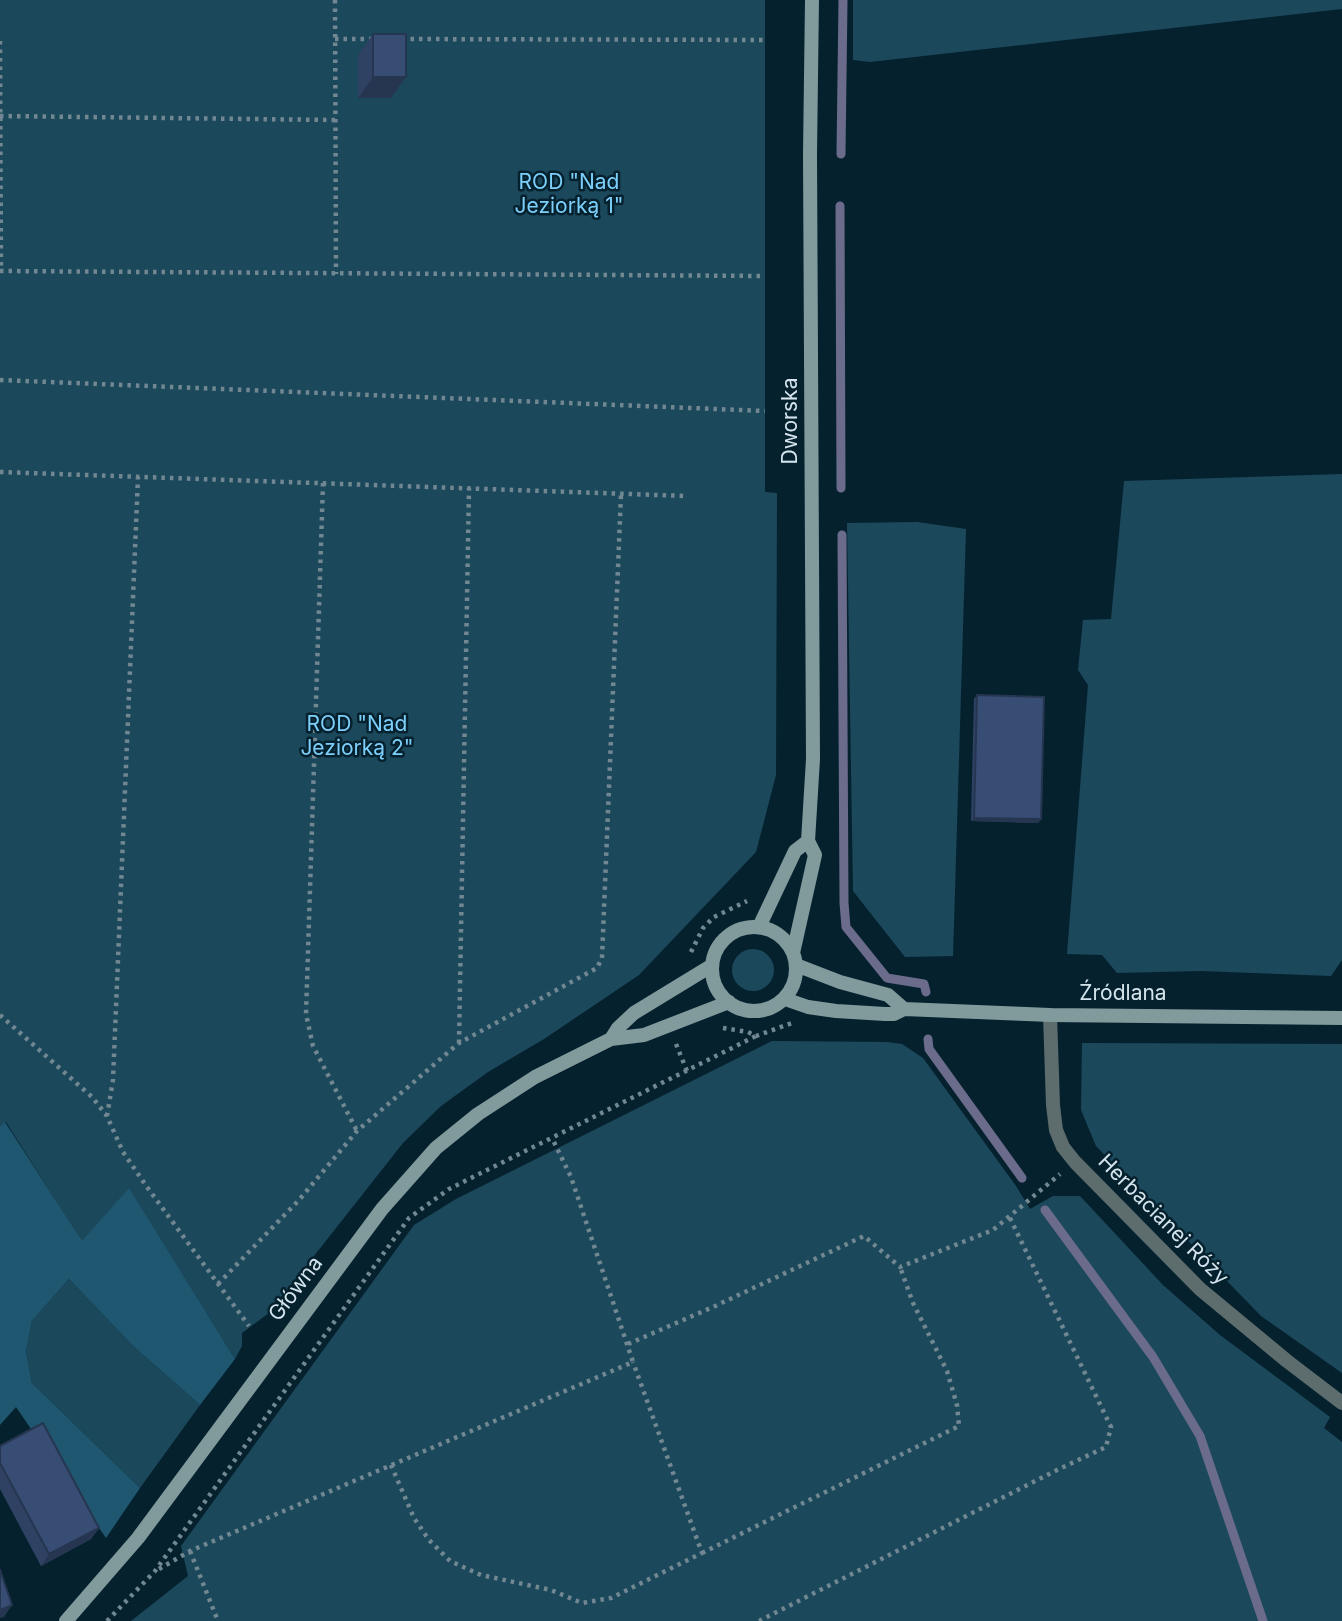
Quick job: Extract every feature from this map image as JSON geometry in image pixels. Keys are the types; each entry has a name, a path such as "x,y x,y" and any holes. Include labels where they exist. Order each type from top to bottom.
{"main road":[{"name":"Dworska","path":"794,959 815,855 808,841 813,759 810,154 812,0"},
{"path":"759,927 795,851 808,841"},
{"path":"759,927 773,931 782,938 794,959 793,984 785,999 764,1010 750,1011 729,1002 716,989 711,966 717,948 726,937 738,930 759,927"},
{"name":"Źródlana","path":"794,959 840,982 888,995 904,1009"},
{"name":"Główna","path":"611,1039 634,1013 711,966"},
{"name":"Źródlana","path":"785,999 808,1007 885,1014 894,1014 904,1009 1342,1018"},
{"name":"Główna","path":"66,1621 138,1538 382,1209 436,1148 507,1094 611,1039 644,1035 729,1002"}],"street":[{"name":"Herbacianej Róży","path":"1051,1014 1053,1105 1056,1130 1063,1147 1075,1163 1200,1289 1287,1362 1342,1403"}],"path":[{"path":"335,0 336,274"},
{"path":"335,39 377,39"},
{"path":"391,39 765,40"},
{"path":"0,41 0,271 765,276"},
{"path":"0,116 335,120"},
{"path":"0,380 765,411"},
{"path":"0,472 685,496"},
{"path":"107,1116 113,1080 138,477"},
{"path":"323,483 306,1014 313,1046 357,1131"},
{"path":"459,1043 470,488"},
{"path":"218,1284 299,1200 357,1131 459,1043 597,968 602,958 621,494"},
{"path":"690,954 703,929 714,917 752,897"},
{"path":"0,1015 92,1097 107,1116 123,1152 249,1326"},
{"path":"107,1621 155,1571 408,1218 449,1189 756,1036"},
{"path":"684,1037 675,1041 687,1071"},
{"path":"552,1138 571,1177 633,1362 702,1553"},
{"path":"900,1267 993,1230 1075,1163"},
{"path":"759,1621 1106,1447 1111,1427 1009,1216"},
{"path":"391,1465 414,1518 429,1540 450,1561 481,1575 551,1590 582,1603 611,1598 959,1426 957,1405 947,1371 913,1303 900,1267 864,1236 628,1344"},
{"path":"155,1571 190,1551 633,1362"},
{"path":"190,1551 218,1621"}],"green space":[{"name":"ROD \"Nad Jeziorką 2\"","path":"0,0 765,0 765,492 777,493 776,775 756,852 639,975 544,1039 488,1072 441,1106 403,1143 269,1313 242,1333 242,1346 235,1359 129,1189 82,1242 6,1122 0,1126"},
{"path":"853,0 1342,0 1342,9 870,62 853,60"},
{"path":"1342,474 1342,960 1331,976 1201,971 1117,973 1102,955 1067,954 1088,685 1078,670 1083,620 1111,619 1124,481"},
{"path":"917,522 966,529 953,956 905,957 853,891 847,523"},
{"path":"753,949 768,955 774,970 768,985 753,991 738,985 732,970 738,955"},
{"path":"772,1041 887,1042 902,1044 923,1058 1030,1209 1053,1196 1080,1196 1163,1285 1220,1335 1330,1417 1324,1428 1342,1442 1342,1621 131,1621 188,1576 181,1546 414,1225 456,1199"},
{"path":"1082,1043 1342,1044 1342,1373 1261,1316 1096,1146 1081,1110"},
{"path":"69,1279 133,1346 200,1405 140,1488 32,1383 26,1351 32,1321"}],"shaded area":[{"path":"5,1122 82,1241 129,1188 235,1359 200,1405 133,1346 69,1279 32,1321 26,1351 32,1383 140,1488 106,1538 16,1407 0,1425 0,1126"}],"building":[{"path":"373,34 406,34 406,77 373,77"},
{"path":"977,695 1044,697 1041,819 974,818"},
{"path":"43,1423 99,1528 49,1554 0,1463 0,1446"},
{"path":"0,1570 12,1605 0,1610"}],"waterway":[{"path":"841,154 843,0"},
{"path":"840,206 841,488"},
{"path":"842,535 846,927 887,978 924,984 926,992"},
{"path":"928,1039 929,1049 1022,1178"},
{"path":"1045,1210 1153,1357 1200,1436 1263,1621"}],"park label":[{"name":"ROD \"Nad Jeziorką 1\"","path":"569,195"}]}
